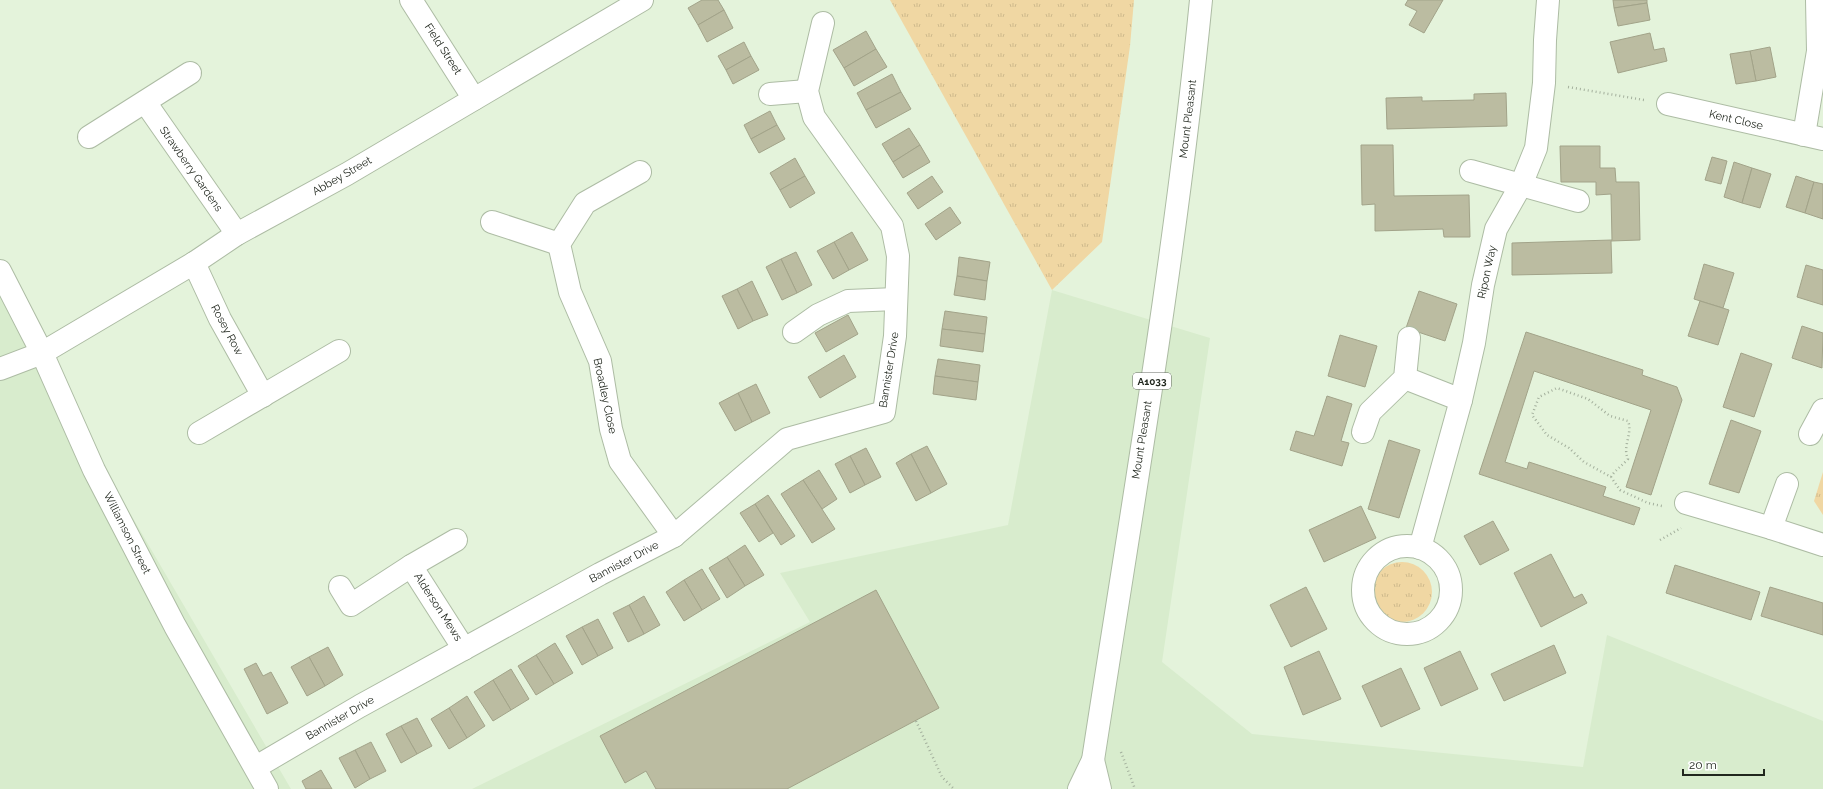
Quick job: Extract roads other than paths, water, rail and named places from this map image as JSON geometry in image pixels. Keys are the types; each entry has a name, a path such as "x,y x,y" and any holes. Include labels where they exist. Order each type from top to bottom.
{"main road":[{"name":"Field Street","path":"411,0 474,99"},
{"name":"Abbey Street","path":"0,369 42,353 194,263 237,234 347,174 642,0"},
{"name":"Mount Pleasant","path":"1092,760 1168,267 1191,105 1201,0"},
{"name":"Ripon Way","path":"1420,548 1461,400 1474,343 1483,285 1496,228 1521,185 1536,148 1544,83 1544,40 1548,0"},
{"name":"Kent Close","path":"1668,104 1814,137 1818,51 1817,0"},
{"name":"Bannister Drive","path":"256,767 360,706 600,574 674,536 787,439 884,412 895,336 898,256 892,226 814,117 807,91 822,23"},
{"path":"90,137 190,73"},
{"path":"770,94 807,91"},
{"name":"Strawberry Gardens","path":"145,102 237,234"},
{"path":"1471,170 1578,201"},
{"path":"492,222 559,244 585,203 640,172"},
{"name":"Broadley Close","path":"559,244 570,292 600,361 611,429 620,462 674,536"},
{"name":"Rosey Row","path":"194,263 220,319 263,396"},
{"name":"Williamson Street","path":"0,271 42,353 98,477 175,626 256,767 267,789"},
{"path":"794,332 818,314 848,301 896,299"},
{"path":"1363,432 1370,412 1405,378 1409,338"},
{"path":"199,433 339,351"},
{"path":"1405,378 1461,400"},
{"path":"1810,434 1823,410"},
{"path":"1771,528 1787,484"},
{"path":"1686,503 1823,545"},
{"name":"Alderson Mews","path":"340,587 351,604 411,566 456,540"},
{"path":"1406,546 1420,548 1434,555 1444,565 1450,579 1451,593 1447,608 1439,620 1428,629 1414,633 1399,633 1385,629 1374,620 1366,608 1362,594 1364,579 1369,566 1379,555 1392,548 1406,546"},
{"name":"Alderson Mews","path":"411,566 464,649"},
{"name":"A1033","path":"1079,789 1092,760"},
{"name":"A1033","path":"1092,760 1100,789"}]}
